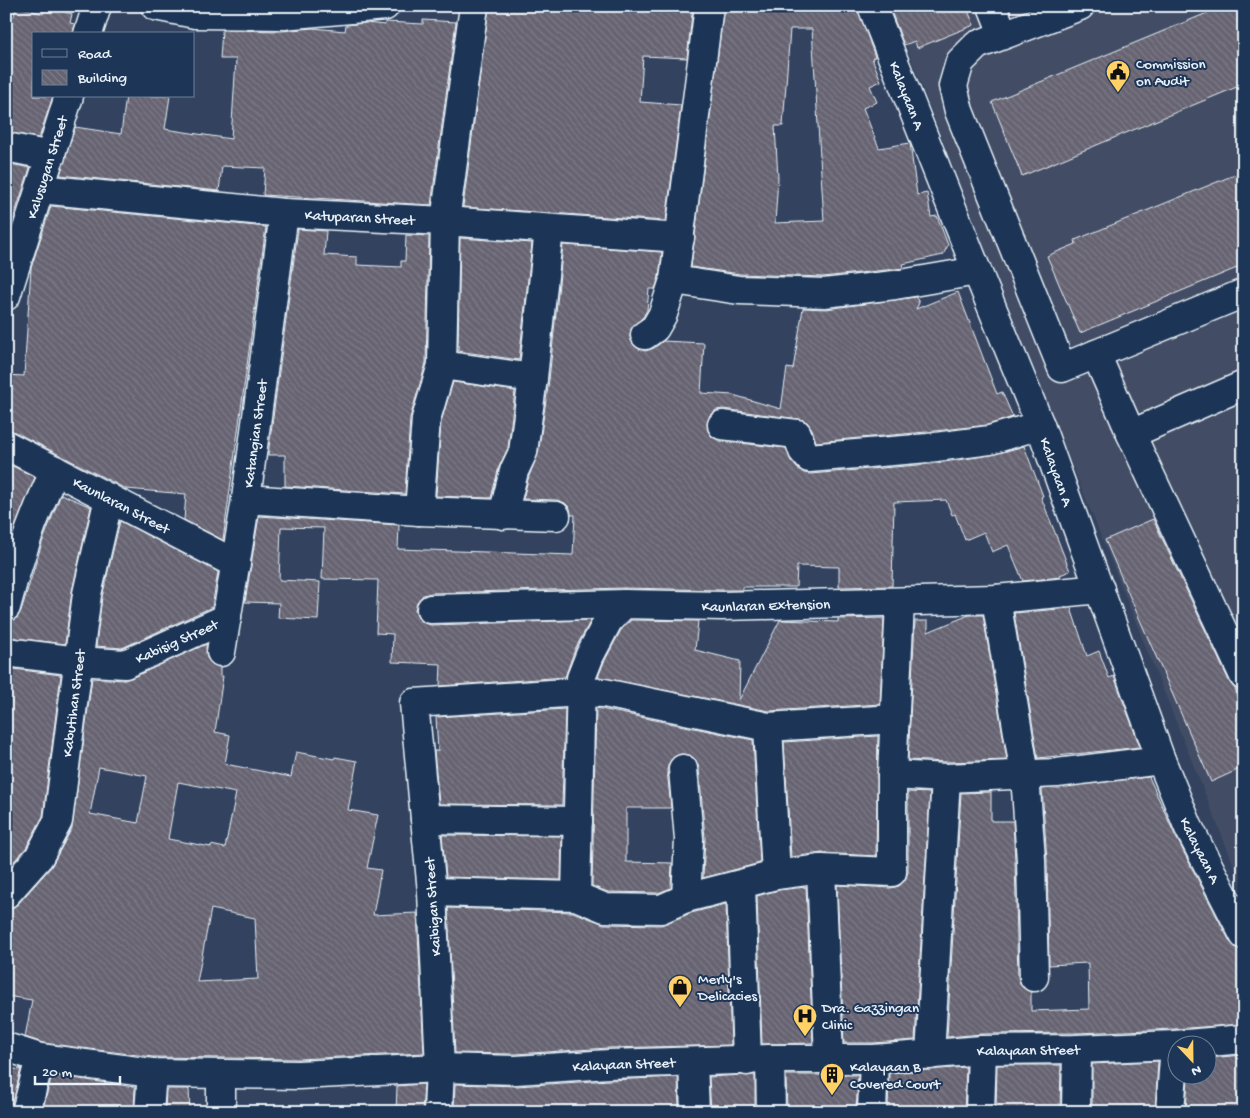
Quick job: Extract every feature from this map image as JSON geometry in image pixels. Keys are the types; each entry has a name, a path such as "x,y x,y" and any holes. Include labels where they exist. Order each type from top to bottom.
{"street":[{"path":"89,32 97,6"},
{"path":"155,6 195,14 282,15 385,6"},
{"path":"419,511 426,419 442,365 445,221 474,6"},
{"path":"645,335 655,328 674,280 709,6"},
{"name":"Kalayaan A","path":"872,6 1040,425 1161,760 1188,826 1244,935"},
{"path":"992,6 1003,34"},
{"path":"1080,6 977,45 960,62 952,86 959,111 1062,368 1244,293"},
{"name":"Kalusugan Street","path":"6,296 68,98"},
{"path":"6,147 51,156"},
{"name":"Katuparan Street","path":"40,189 284,213 445,221 680,238"},
{"name":"Katangian Street","path":"221,652 246,499 284,213"},
{"path":"503,515 514,471 522,452 533,378 549,229"},
{"path":"674,280 740,290 824,293 895,285 977,271"},
{"path":"1096,354 1131,434 1244,676"},
{"path":"442,365 533,378"},
{"path":"1131,434 1244,385"},
{"path":"722,425 797,434 803,451 809,458 928,448 990,440 1040,425"},
{"name":"Kaunlaran Street","path":"6,445 236,564"},
{"path":"6,607 36,510 55,470"},
{"name":"Kabutihan Street","path":"6,894 39,858 58,820 87,594 109,498"},
{"path":"246,499 419,511 556,516"},
{"name":"Kaunlaran Extension","path":"431,609 624,604 722,606 996,600 1100,589"},
{"path":"996,600 1025,774 1031,860 1034,977"},
{"path":"432,892 576,896 605,908 661,909 686,898 776,875 822,869 892,872 892,775 900,602"},
{"path":"576,896 581,678 590,655 608,621 624,604"},
{"name":"Kabisig Street","path":"6,652 78,661 125,664 227,618"},
{"path":"581,692 604,693 768,727 896,719"},
{"name":"Kaibigan Street","path":"438,1112 440,1068 432,892 414,703 581,692"},
{"path":"768,727 776,875"},
{"path":"892,775 946,778 1057,773 1161,760"},
{"path":"683,769 689,839 686,898"},
{"path":"930,1055 946,778"},
{"path":"425,819 578,821"},
{"path":"822,869 829,1058"},
{"path":"741,885 758,1060 771,1112"},
{"name":"Kalayaan Street","path":"1218,1041 1244,1039"},
{"name":"Kalayaan Street","path":"6,1047 40,1058 152,1073 298,1075 440,1068 516,1070 609,1064 874,1058 982,1050 1168,1045"},
{"path":"1076,1049 1076,1112"},
{"path":"980,1112 982,1050"},
{"path":"26,1112 40,1058"},
{"path":"872,1112 874,1058"},
{"path":"693,1062 696,1112"},
{"path":"149,1112 152,1073"},
{"path":"221,1074 221,1112"},
{"path":"1170,1112 1172,1086"}],"shaded area":[{"name":"Commission on Audit","path":"891,6 1244,6 1244,890 985,249"}],"building":[{"path":"17,6 43,14 45,6 47,6 72,14 70,23 75,24 73,32 32,32 32,98 52,98 39,138 6,132 6,38"},
{"path":"489,6 608,6 608,8 653,10 653,6 693,6 687,58 643,56 640,102 681,105 666,221 463,207"},
{"path":"724,6 857,6 875,57 872,58 881,81 870,86 877,102 863,108 879,148 910,143 917,195 927,193 931,217 937,216 948,245 943,255 903,264 904,268 823,277 740,274 691,267","holes":["790,29 812,29 824,221 775,223 778,178 775,126 783,126"]},
{"path":"889,6 966,6 974,25 917,48 915,41 904,45"},
{"name":"Commission on Audit","path":"1224,6 1244,6 1244,84 1022,176 992,102"},
{"path":"423,20 456,22 431,205 263,195 265,168 222,166 219,191 60,175 75,127 121,134 126,98 170,98 165,129 231,139 236,59 220,59 222,30 282,31 313,28 345,31 346,25 366,23 385,25 385,22 423,24"},
{"path":"6,163 30,168 6,241"},
{"path":"1244,171 1244,265 1080,333 1047,256 1076,244 1075,240"},
{"path":"51,206 266,227 223,540 184,520 186,494 126,489 13,431 6,430 6,375 24,376 31,268"},
{"path":"298,229 326,231 324,255 357,257 357,265 401,267 401,261 405,261 406,235 429,236 426,363 410,418 405,494 285,486 285,455 268,455"},
{"path":"460,238 532,243 519,360 458,351"},
{"path":"563,245 662,252 659,277 655,289 649,289 647,310 631,329 630,337 633,344 639,349 646,351 663,341 704,343 701,393 733,395 781,409 787,368 793,369 803,308 826,309 916,297 919,303 916,309 958,292 997,394 1002,392 1013,417 987,425 816,442 812,429 807,422 799,419 723,409 716,410 710,415 707,423 708,431 712,437 720,441 786,448 791,461 797,468 804,473 810,474 930,464 992,455 1024,446 1043,496 1041,497 1070,571 1060,575 1061,577 1023,581 1008,545 992,552 984,532 965,540 955,514 952,515 946,500 894,502 892,586 839,587 839,567 797,566 796,587 742,587 742,590 624,588 431,593 423,595 417,602 415,610 418,618 424,623 431,625 591,620 575,649 565,677 440,686 441,664 392,662 393,634 376,633 378,580 322,579 324,528 281,527 279,580 320,582 318,620 278,618 279,603 245,602 259,516 399,525 398,549 573,555 575,515 571,515 570,508 565,503 557,500 523,499 529,476 538,454 549,380"},
{"path":"453,382 515,391 508,448 499,467 491,498 436,496 441,422"},
{"path":"6,463 35,477 6,550"},
{"path":"61,494 91,507 72,591 65,644 6,637 6,622 17,618 21,611 42,543"},
{"path":"1153,519 1244,709 1244,767 1211,782 1105,540"},
{"path":"120,521 218,572 212,607 122,648 96,646 102,597"},
{"path":"1071,608 1087,656 1099,651 1109,678 1114,676 1140,747 1038,758 1014,613"},
{"path":"969,615 983,615 1007,760 946,762 908,760 915,621 928,621 928,632"},
{"path":"884,618 880,704 769,711 598,677 621,630 631,620 698,621 695,650 740,661 739,700 780,620 838,622 838,619"},
{"path":"206,644 207,658 212,664 220,667 220,676 223,676 215,732 230,735 225,764 291,777 296,752 357,761 348,810 378,815 367,868 381,870 373,915 417,913 424,1053 298,1059 153,1057 43,1043 25,1037 32,1000 6,996 6,909 11,909 18,904 51,867 72,828 92,678 124,680","holes":["99,767 147,776 138,823 90,814","178,782 236,793 225,848 168,839","211,909 255,918 258,979 197,982"]},
{"path":"6,668 61,675 43,816 26,848 6,870"},
{"path":"596,708 753,740 760,863 703,878 705,838 699,768 696,760 690,755 681,754 674,757 669,763 667,770 671,808 626,808 626,862 672,863 671,888 658,893 608,892 592,886"},
{"path":"565,709 562,805 439,804 434,751 438,751 436,717"},
{"path":"878,736 876,856 822,853 791,857 784,742"},
{"path":"1149,777 1174,833 1230,942 1236,948 1243,951 1244,1024 1174,1029 982,1034 947,1037 961,793 991,792 991,821 1013,821 1018,977 1021,986 1031,992 1031,1011 1089,1009 1088,963 1049,965 1047,860 1042,789"},
{"path":"908,792 930,793 915,1040 844,1043 837,885 891,888 899,886 905,880 908,872"},
{"path":"442,835 562,836 561,880 446,877"},
{"path":"806,887 813,1043 762,1044 757,896 779,890"},
{"path":"726,904 731,1045 608,1048 516,1054 455,1053 448,908 573,912 604,924 661,925 691,913"},
{"path":"1244,1055 1242,1112 1217,1112 1198,1109 1198,1112 1186,1112 1187,1086 1218,1086 1218,1057"},
{"path":"1158,1061 1155,1112 1092,1112 1092,1064"},
{"path":"997,1065 1061,1065 1060,1112 996,1112"},
{"path":"6,1067 19,1070 21,1068 11,1112 6,1112"},
{"path":"966,1067 964,1112 888,1112 889,1073"},
{"path":"52,1075 135,1087 134,1112 42,1112"},
{"path":"755,1075 755,1112 711,1112 709,1077"},
{"name":"Kalayaan B Covered Court","path":"786,1075 858,1075 856,1112 787,1112"},
{"path":"678,1077 679,1112 454,1112 455,1084 517,1086"},
{"path":"424,1084 422,1112 396,1112 397,1086"},
{"path":"166,1089 189,1089 190,1112 165,1112"}],"place":[{"name":"Commission on Audit","path":"1118,93"},
{"name":"Merly's Delicacies","path":"680,1008"},
{"name":"Dra. Gazzingan Clinic","path":"805,1037"},
{"name":"Kalayaan B Covered Court","path":"832,1096"}]}
